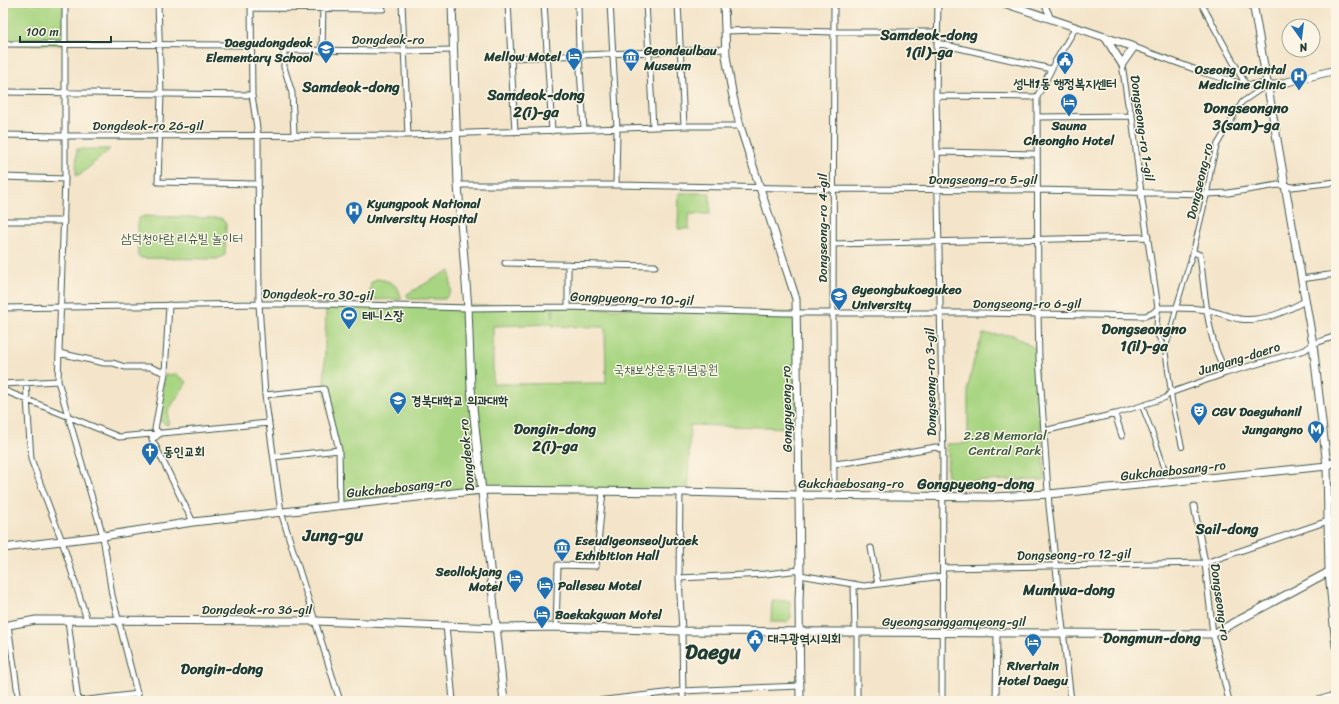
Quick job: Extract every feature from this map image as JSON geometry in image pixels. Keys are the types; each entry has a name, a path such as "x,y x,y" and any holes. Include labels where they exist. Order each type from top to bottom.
{"main road":[{"name":"Dongdeok-ro","path":"452,3 458,185 468,308 471,388 504,701"},
{"name":"Gongpyeong-ro","path":"724,3 726,49 732,92 740,126 796,299 800,573 800,701"},
{"path":"1004,3 1134,47"},
{"path":"1253,3 1313,344 1327,466 1329,572 1336,646"},
{"path":"1105,37 1122,64"},
{"name":"Dongseong-ro 1-gil","path":"1122,64 1134,47"},
{"path":"1267,85 1275,85 1336,70"},
{"name":"Gukchaebosang-ro","path":"3,548 103,536 193,522 481,490 993,497 1049,494 1178,482 1327,466 1336,461"},
{"name":"Gyeongsanggamyeong-gil","path":"497,628 556,627 682,631 997,634 1213,634 1336,568"},
{"name":"Dongdeok-ro 36-gil","path":"6,626 36,620 119,620 316,621 497,628"}],"street":[{"path":"65,3 65,179 58,381 103,536 112,595 139,701"},
{"path":"158,3 161,94 158,182 257,184"},
{"path":"322,51 323,3"},
{"path":"402,3 408,135"},
{"path":"508,3 516,132"},
{"path":"544,3 552,131"},
{"path":"578,3 579,55 584,130"},
{"path":"610,3 617,128 616,185"},
{"path":"646,3 654,127"},
{"path":"678,3 684,126"},
{"name":"Dongseong-ro 4-gil","path":"834,3 832,314 834,496"},
{"name":"Dongseong-ro 3-gil","path":"938,3 936,96 940,242 943,568 942,701"},
{"path":"1044,3 1051,19"},
{"path":"1201,3 1246,85"},
{"path":"340,701 282,512 265,395 259,304 257,184 258,135 252,96 251,6 322,9 383,9"},
{"path":"1071,701 1055,566 1039,358 1037,96 1076,27"},
{"path":"726,31 937,32"},
{"path":"937,43 1051,69"},
{"path":"3,44 252,45"},
{"path":"1134,47 1205,73 1246,85 1267,85"},
{"path":"511,58 726,49"},
{"name":"Dongdeok-ro","path":"294,134 292,93 284,67 284,50 453,50"},
{"name":"Dongseong-ro 1-gil","path":"1122,64 1128,104 1132,116 1141,193"},
{"name":"Dongseong-ro","path":"1165,349 1193,252 1217,145 1242,102 1267,85"},
{"path":"3,92 252,96"},
{"path":"936,96 1037,96"},
{"path":"1037,117 1132,116"},
{"path":"456,134 684,126 740,126"},
{"name":"Dongdeok-ro 26-gil","path":"3,135 456,134"},
{"path":"938,152 1037,154"},
{"path":"3,177 65,179"},
{"path":"1207,194 1228,193 1278,185 1292,187 1336,182"},
{"name":"Dongseong-ro 5-gil","path":"458,185 616,185 1038,190 1207,194"},
{"path":"1141,193 1158,308"},
{"path":"3,222 64,221"},
{"path":"833,244 1148,237"},
{"path":"1193,252 1200,255 1208,310 1216,350 1226,373"},
{"path":"505,263 655,266"},
{"path":"568,264 568,307"},
{"path":"1301,279 1336,274"},
{"path":"1176,308 1208,310 1221,315 1241,319 1258,319 1276,314 1305,301"},
{"name":"Dongdeok-ro 30-gil","path":"3,308 259,304 468,308"},
{"path":"160,434 156,429 165,373 169,305"},
{"name":"Gongpyeong-ro 10-gil","path":"468,308 568,307 797,313"},
{"name":"Dongseong-ro","path":"1158,308 1156,332 1165,349 1170,393 1182,447"},
{"name":"Dongseong-ro 6-gil","path":"797,313 940,313 1145,316 1153,313 1158,308 1176,308"},
{"name":"Jungang-daero","path":"1170,393 1226,373 1305,350 1313,344 1336,336"},
{"path":"59,353 104,363 113,363 126,367 150,367 165,373"},
{"path":"3,384 26,384 58,381"},
{"path":"26,384 31,459 62,540 87,620"},
{"path":"3,390 119,437 269,424"},
{"name":"Gukchaebosang-ro","path":"265,395 324,390 339,450 340,505"},
{"path":"1044,431 1142,406 1165,398 1170,393"},
{"path":"1142,406 1165,470"},
{"path":"1115,414 1122,436"},
{"path":"160,434 152,439 193,522"},
{"name":"Dongseong-ro 3-gil","path":"834,464 936,447 942,450"},
{"path":"274,457 339,450"},
{"path":"556,627 558,565 596,566 603,491"},
{"path":"680,492 680,578 683,701"},
{"name":"Dongseong-ro","path":"1194,506 1205,563 1213,634 1229,701"},
{"path":"1205,563 1328,521"},
{"path":"871,548 878,584"},
{"name":"Dongseong-ro 12-gil","path":"943,568 1205,563"},
{"path":"680,578 800,573 864,586 943,576"},
{"path":"854,584 857,701"},
{"path":"68,620 79,701 138,694"},
{"path":"446,625 453,701"},
{"name":"Dongdeok-ro 36-gil","path":"6,626 19,701"},
{"path":"996,701 997,634"},
{"path":"597,701 682,691 800,686"},
{"path":"1313,701 1336,694"}],"green space":[{"path":"3,3 65,3 65,45 3,44"},
{"path":"77,149 110,149 80,175 76,175"},
{"path":"679,193 710,193 710,214 689,214 689,229 678,229"},
{"name":"삼덕청아람 리슈빌 놀이터","path":"144,216 221,218 226,224 225,255 217,259 141,258 138,256 138,219"},
{"path":"450,271 451,291 445,299 408,299 407,294"},
{"path":"377,279 393,284 398,290 402,299 369,300 371,283"},
{"name":"국채보상운동기념공원","path":"326,304 552,307 553,318 554,307 797,313 798,428 690,425 688,492 481,490 340,505 339,450 324,389","holes":["553,324 553,326 605,327 606,383 493,384 493,326"]},
{"name":"2.28 Memorial Central Park","path":"983,334 1013,335 1036,349 1045,480 949,481 947,478 948,454 946,444 968,443 968,387 974,360"},
{"path":"176,374 187,382 168,411 168,425 160,421 164,375"},
{"path":"772,600 790,601 791,618 787,622 771,622"}],"place":[{"name":"Daegudongdeok Elementary School","path":"326,64"},
{"name":"Mellow Motel","path":"574,71"},
{"name":"Geondeulbau Museum","path":"631,72"},
{"name":"성내1동 행정복지센터","path":"1065,75"},
{"name":"Oseong Oriental Medicine Clinic","path":"1299,91"},
{"name":"Sauna Cheongho Hotel","path":"1069,117"},
{"name":"Kyungpook National University Hospital","path":"354,225"},
{"name":"Gyeongbukoegukeo University","path":"839,311"},
{"name":"테니스장","path":"349,330"},
{"name":"경북대학교 의과대학","path":"398,415"},
{"name":"CGV Daeguhanil","path":"1199,426"},
{"name":"Jungangno","path":"1316,444"},
{"name":"동인교회","path":"150,466"},
{"name":"Eseudigeonseoljutaek Exhibition Hall","path":"562,562"},
{"name":"Seollokjang Motel","path":"515,593"},
{"name":"Palleseu Motel","path":"545,600"},
{"name":"Baekakgwan Motel","path":"542,629"},
{"name":"대구광역시의회","path":"755,653"},
{"name":"Rivertain Hotel Daegu","path":"1033,657"}],"district":[{"name":"Samdeok-dong 1(il)-ga","path":"929,44"},
{"name":"Samdeok-dong","path":"351,87"},
{"name":"Samdeok-dong 2(i)-ga","path":"536,104"},
{"name":"Dongseongno 3(sam)-ga","path":"1246,116"},
{"name":"Dongseongno 1(il)-ga","path":"1144,338"},
{"name":"Dongin-dong 2(i)-ga","path":"555,438"},
{"name":"Gongpyeong-dong","path":"976,484"},
{"name":"Sail-dong","path":"1227,529"},
{"name":"Jung-gu","path":"333,535"},
{"name":"Munhwa-dong","path":"1069,590"},
{"name":"Dongmun-dong","path":"1152,638"},
{"name":"Daegu","path":"713,652"},
{"name":"Dongin-dong","path":"222,669"}]}
